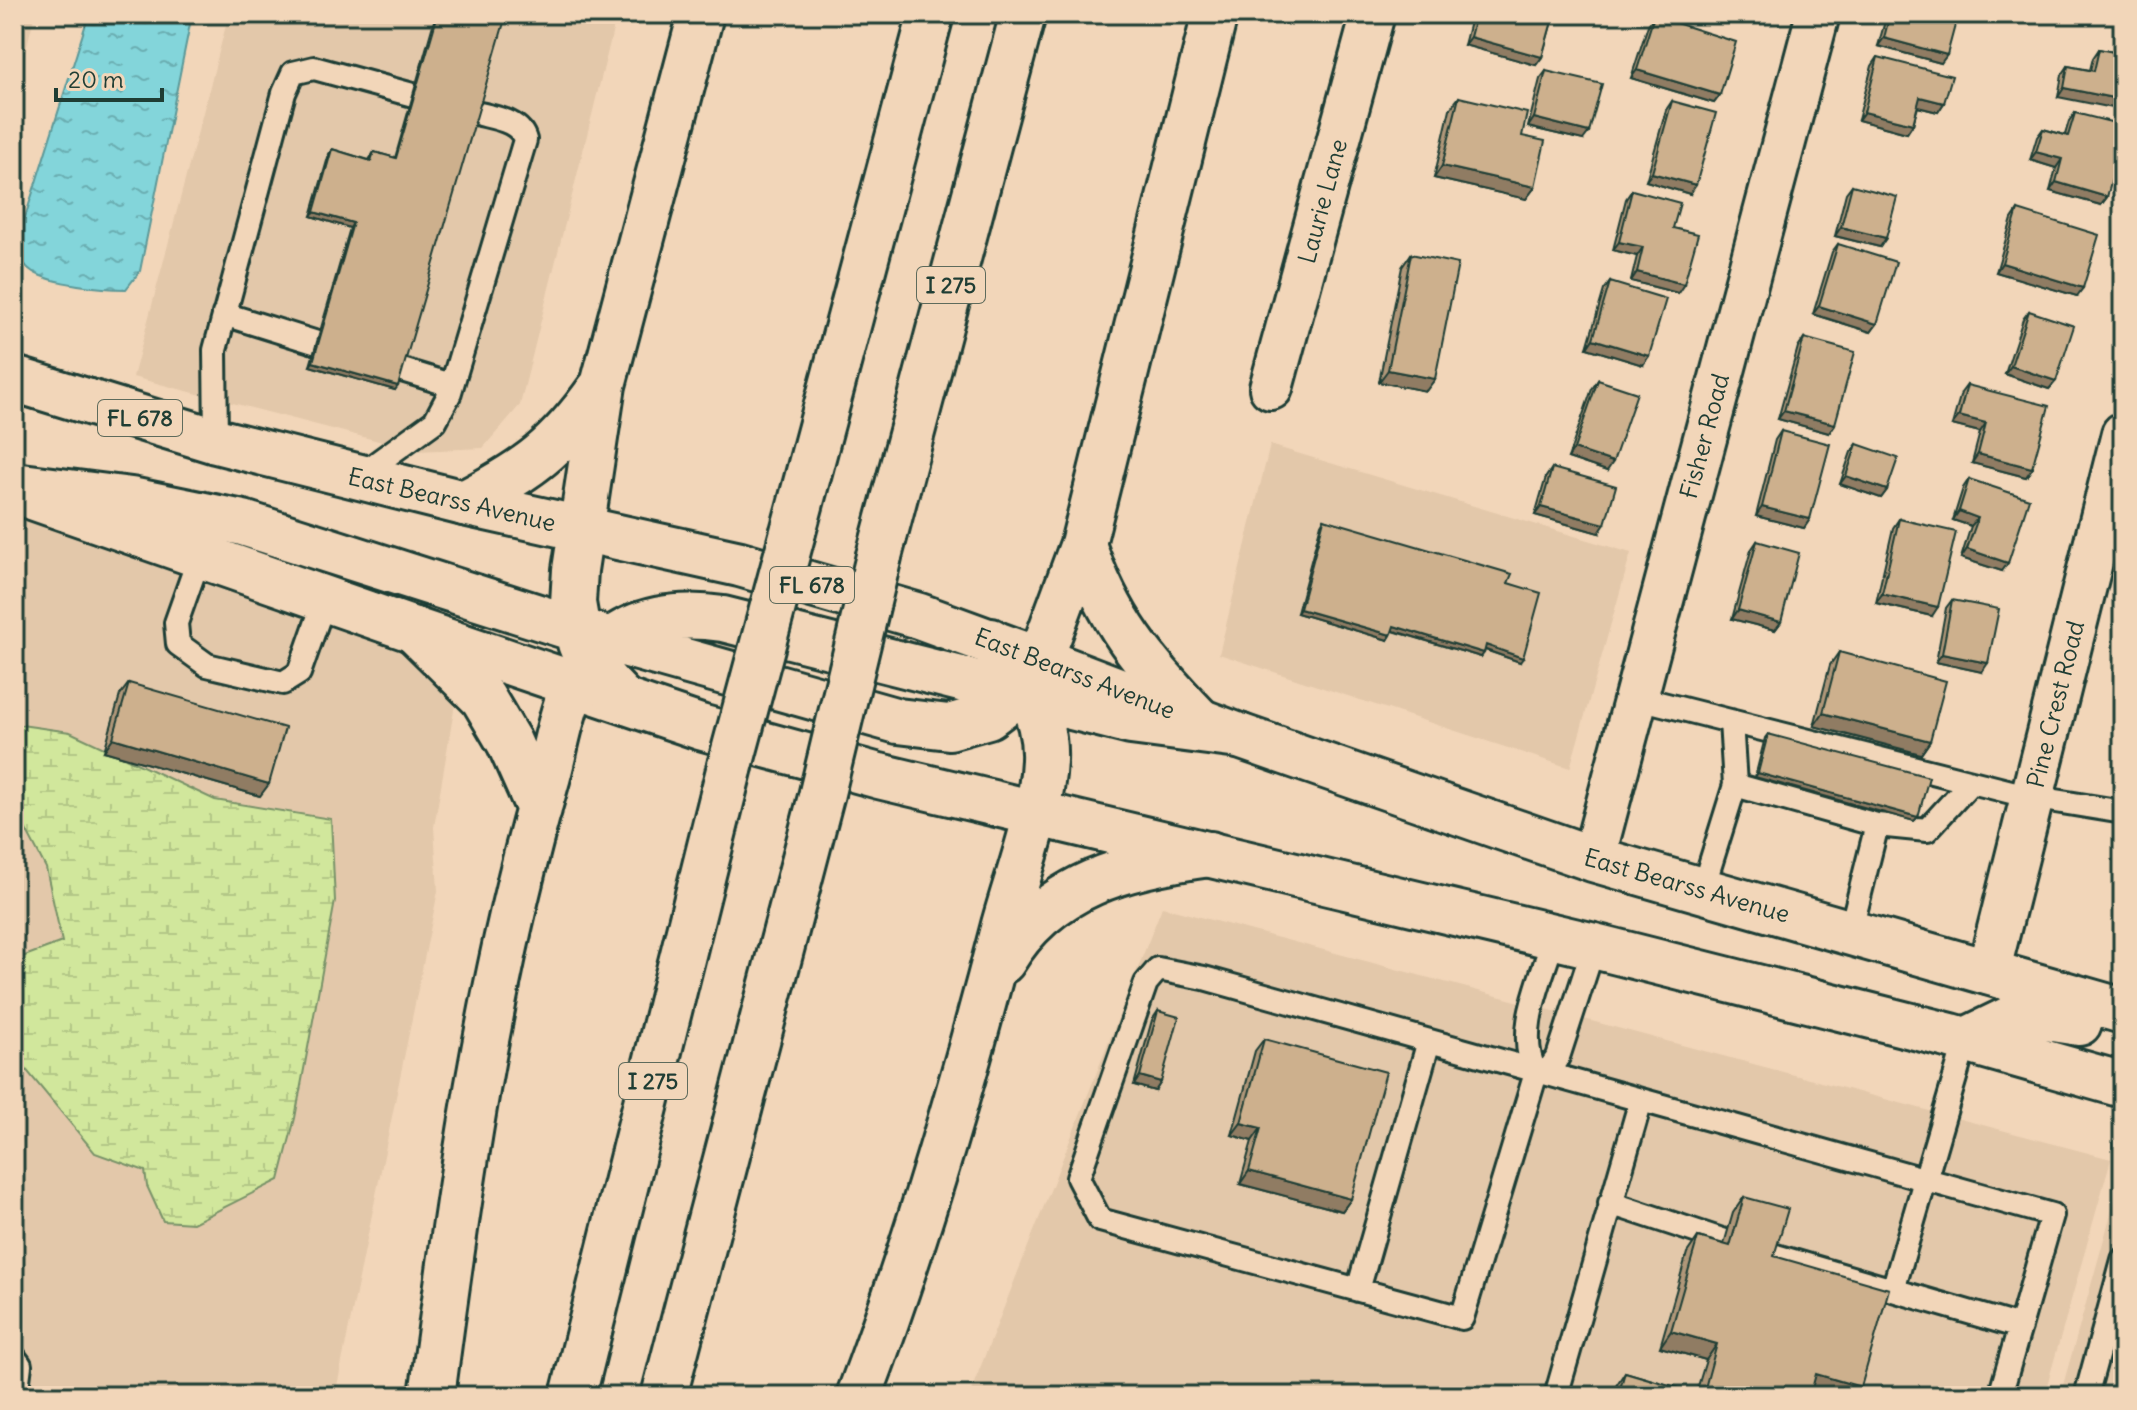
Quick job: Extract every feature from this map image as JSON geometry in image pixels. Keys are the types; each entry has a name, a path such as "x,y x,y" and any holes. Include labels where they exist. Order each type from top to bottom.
{"main road":[{"path":"701,14 603,385 580,529 573,603 587,654 622,699 788,752 1574,941 1966,1040 2123,1085"},
{"name":"I 275","path":"573,1396 730,766 931,14"},
{"name":"I 275","path":"664,1396 822,793 879,556 1023,14"},
{"path":"859,1396 904,1271 989,983 1034,813 1044,758 1043,739 1028,684 1083,544 1215,14"},
{"name":"East Bearss Avenue","path":"14,379 216,441 464,503 740,564 991,641 1028,684 1199,720 1593,859 2123,1011"},
{"path":"464,503 504,483 552,450 603,385"},
{"path":"14,488 131,500 243,523 587,654"},
{"path":"14,488 414,630 587,654 640,623 662,617 697,615 1028,684 1131,722 1239,736"},
{"path":"1083,544 1095,581 1123,633 1153,672 1199,720"},
{"path":"414,630 458,670 497,718 539,809"},
{"path":"432,1396 482,1053 539,809 587,654"},
{"path":"989,983 1024,929 1072,891 1121,870 1210,854"},
{"path":"1966,1040 2020,1014 2083,1023 2123,1036"}],"street":[{"name":"Laurie Lane","path":"1271,388 1373,14"},
{"name":"Fisher Road","path":"1593,859 1818,14"},
{"name":"Pine Crest Road","path":"1988,973 2123,434"}],"lane":[{"path":"216,441 215,350 284,93 293,73 314,68 413,95"},
{"path":"358,477 435,421 451,385 525,140 523,130 516,125 476,113"},
{"path":"224,314 451,385"},
{"path":"200,555 176,623 178,644 207,665 283,683 299,673 325,599"},
{"path":"1635,697 2031,797 2123,812"},
{"path":"1702,891 1735,785 1731,721"},
{"path":"1735,785 1877,825 1927,830 1971,782"},
{"path":"1850,933 1877,825"},
{"path":"1574,941 1526,1039 1527,1057 1536,1073 1462,1318 1100,1220 1078,1178 1146,983 1158,969 1204,978 1536,1073 1925,1177 2052,1215 2000,1396"},
{"path":"1536,1073 1550,1068 1558,1057 1574,941"},
{"path":"1893,1290 1966,1040"},
{"path":"1358,1290 1429,1041"},
{"path":"1556,1396 1641,1100"},
{"path":"1610,1203 1725,1241"},
{"path":"1769,1254 2020,1327"},
{"path":"2086,1396 2115,1320 2123,1260"},
{"path":"14,1357 20,1365 16,1396"}],"shaded area":[{"path":"14,14 35,14 14,96"},
{"path":"229,14 617,14 520,405 483,448 417,451 133,377"},
{"path":"1270,445 1631,553 1570,768 1219,654"},
{"path":"14,512 405,648 456,698 434,827 438,891 335,1396 14,1396 14,1055 94,1153 145,1171 147,1186 279,1180 295,1118 335,901 331,819 215,800 70,732 22,725 14,735"},
{"path":"14,807 46,868 62,943 14,960"},
{"path":"1162,907 2111,1159 2044,1396 969,1396"},
{"path":"2123,1171 2123,1396 2060,1396"}],"green space":[{"path":"21,725 70,732 215,800 331,819 335,901 295,1118 279,1180 193,1223 163,1221 147,1186 145,1171 95,1153 14,1055 14,960 62,942 46,868 14,807 14,735"}],"water":[{"path":"89,14 192,14 140,271 126,289 52,280 27,267 16,246"}],"building":[{"path":"438,14 489,14 505,19 398,386 313,362 353,223 314,212 332,149 371,161 374,152 396,158"},
{"path":"1476,14 1554,14 1542,57 1470,37"},
{"path":"1890,14 1958,14 1947,55 1884,38"},
{"path":"1654,16 1736,42 1720,95 1637,70"},
{"path":"2099,49 2123,54 2123,100 2064,88 2068,66 2094,71"},
{"path":"1878,57 1952,76 1944,103 1920,97 1913,124 1864,112"},
{"path":"1546,71 1602,84 1589,132 1534,118"},
{"path":"1459,97 1527,113 1522,136 1545,141 1535,187 1442,166"},
{"path":"1672,101 1716,113 1696,185 1652,173"},
{"path":"2075,113 2123,125 2123,140 2107,197 2056,182 2062,159 2036,152 2043,129 2068,136"},
{"path":"1852,185 1897,197 1886,238 1841,227"},
{"path":"1632,190 1680,203 1673,228 1698,234 1684,284 1637,272 1643,247 1619,242"},
{"path":"2018,210 2099,235 2083,288 2002,263"},
{"path":"1838,244 1896,262 1877,324 1819,306"},
{"path":"1411,254 1458,264 1435,379 1388,370"},
{"path":"1610,282 1666,299 1649,356 1593,339"},
{"path":"2029,311 2074,326 2056,381 2011,366"},
{"path":"1804,338 1855,352 1835,424 1784,411"},
{"path":"1598,380 1637,393 1613,462 1574,449"},
{"path":"1967,385 2049,406 2032,468 1978,454 1986,423 1959,416"},
{"path":"1781,431 1830,444 1810,519 1762,507"},
{"path":"1857,444 1898,458 1887,490 1846,476"},
{"path":"1552,468 1616,486 1605,524 1541,507"},
{"path":"1969,479 2029,499 2008,563 1967,549 1978,518 1959,511"},
{"path":"1324,519 1512,574 1508,583 1541,593 1523,658 1486,645 1484,653 1394,626 1391,635 1300,609"},
{"path":"1899,519 1956,532 1938,607 1882,594"},
{"path":"1757,541 1799,553 1781,622 1738,610"},
{"path":"1952,600 1999,609 1988,663 1942,654"},
{"path":"1839,652 1946,681 1930,741 1823,713"},
{"path":"129,683 285,728 269,784 113,738"},
{"path":"1768,734 1929,777 1918,817 1758,773"},
{"path":"1158,1011 1179,1017 1161,1082 1140,1076"},
{"path":"1264,1039 1386,1072 1351,1199 1249,1171 1261,1128 1241,1123"},
{"path":"1744,1197 1788,1209 1774,1256 1889,1289 1861,1387 1816,1374 1810,1396 1733,1396 1705,1388 1717,1344 1671,1331 1698,1237 1730,1246"},
{"path":"1625,1372 1707,1396 1618,1396"}]}
